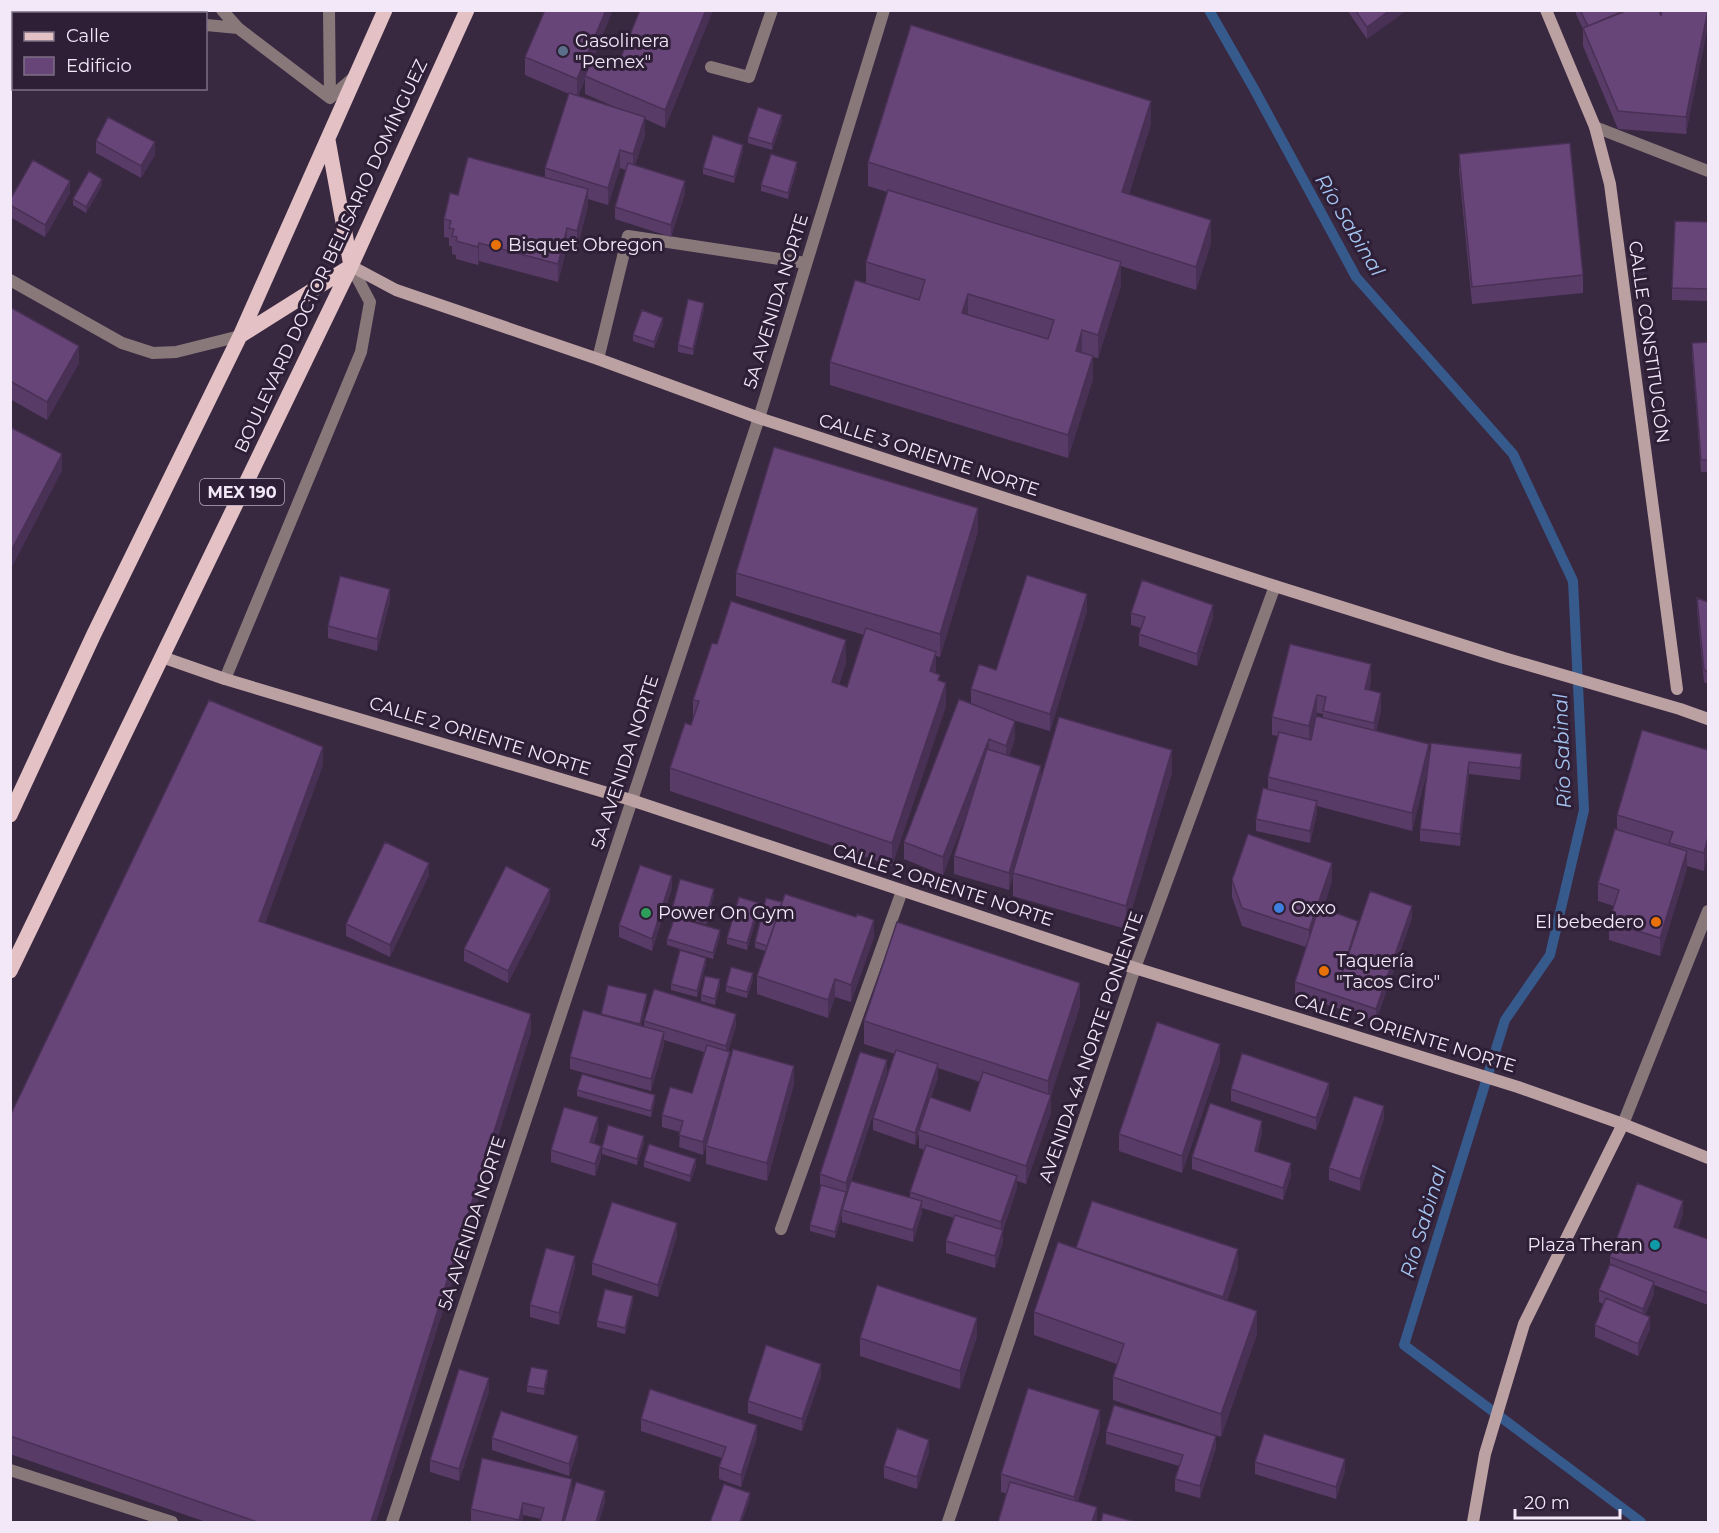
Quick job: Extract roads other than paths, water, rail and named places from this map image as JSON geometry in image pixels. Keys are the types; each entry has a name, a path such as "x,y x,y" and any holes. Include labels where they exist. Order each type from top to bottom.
{"main road":[{"path":"10,815 94,634 240,336 385,10"},
{"name":"BOULEVARD DOCTOR BELISARIO DOMÍNGUEZ","path":"10,971 351,266 468,10"},
{"name":"CALLE CONSTITUCIÓN","path":"1546,10 1595,127 1610,184 1677,689"},
{"path":"240,336 351,266 328,140"},
{"name":"CALLE 3 ORIENTE NORTE","path":"351,266 396,290 598,358 759,418 1275,586 1708,719"},
{"name":"CALLE 2 ORIENTE NORTE","path":"162,657 225,679 631,800 1135,968 1518,1087 1623,1124 1708,1158"},
{"path":"1473,1522 1485,1454 1524,1324 1623,1124"}],"street":[{"path":"222,10 238,28 330,98"},
{"path":"329,10 330,98"},
{"path":"711,67 750,77 772,10"},
{"name":"5A AVENIDA NORTE","path":"392,1522 759,418 884,10"},
{"path":"207,26 238,28"},
{"path":"330,98 358,74"},
{"path":"1595,127 1708,171"},
{"path":"598,358 628,236 806,263"},
{"path":"225,679 361,352 370,302 351,266"},
{"path":"10,280 122,343 153,353 176,352 240,336"},
{"name":"AVENIDA 4A NORTE PONIENTE","path":"948,1522 1135,968 1275,586"},
{"path":"781,1228 902,891"},
{"path":"1623,1124 1708,911"},
{"path":"10,1470 172,1522"}],"waterway":[{"name":"Río Sabinal","path":"1209,10 1356,277 1513,454 1573,581 1584,810 1550,955 1505,1020 1404,1345 1641,1522"}],"place":[{"name":"Gasolinera \"Pemex\"","path":"563,51"},
{"name":"Bisquet Obregon","path":"496,245"},
{"name":"Oxxo","path":"1279,908"},
{"name":"Power On Gym","path":"646,913"},
{"name":"El bebedero","path":"1656,922"},
{"name":"Taquería \"Tacos Ciro\"","path":"1324,971"},
{"name":"Plaza Theran","path":"1655,1245"}]}
